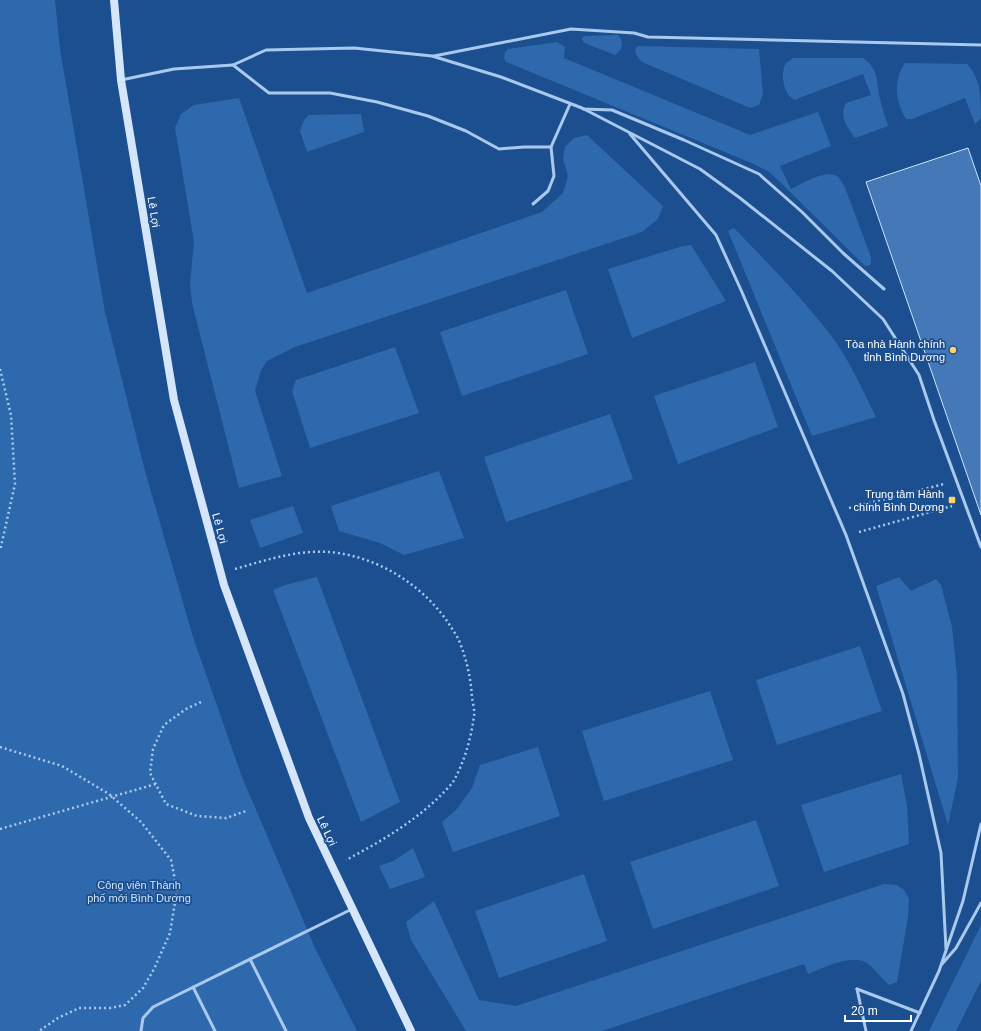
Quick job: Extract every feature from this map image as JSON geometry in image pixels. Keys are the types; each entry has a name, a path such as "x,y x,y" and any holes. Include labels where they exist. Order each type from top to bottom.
{"main road":[{"name":"Lê Lợi","path":"114,0 121,80 174,400 220,573 309,818 411,1031"}],"lane":[{"path":"432,56 571,29 634,33 648,37 981,45"},
{"path":"121,80 174,69 233,65 266,50 354,48 432,56 501,77 582,108 700,170 740,198 832,271 883,319 919,375 981,547"},
{"path":"233,65 269,93 330,93 377,102 428,116 466,132 499,149 550,147"},
{"path":"533,204 548,191 554,176 550,147 570,104"},
{"path":"582,108 612,110 760,174 802,212 843,253 884,289"},
{"path":"629,133 716,235 846,535 903,694 919,754 941,853 946,949"},
{"path":"911,1031 941,965 962,901 981,824"},
{"path":"941,965 956,948 981,903"},
{"path":"141,1031 143,1018 153,1007 352,909"},
{"path":"250,959 286,1031"},
{"path":"193,987 215,1031"},
{"path":"866,1031 857,989 920,1013"}],"path":[{"path":"0,369 11,415 15,484 0,551"},
{"path":"836,512 957,480"},
{"path":"846,535 965,503"},
{"path":"220,573 300,552 330,552 350,556 376,564 416,587 443,614 460,641 470,673 474,715 468,744 452,783 433,803 375,845 336,866 331,865"},
{"path":"201,702 186,709 164,725 154,750 150,774 166,804 197,816 226,818 246,811"},
{"path":"0,747 62,766 112,796 141,822 171,860 177,890 170,933 154,969 143,988 125,1005 110,1008 79,1008 58,1018 39,1031"},
{"path":"0,829 156,784"}],"green space":[{"name":"Công viên Thành phố mới Bình Dương","path":"0,0 55,0 60,49 105,312 145,471 193,637 242,777 315,948 357,1031 0,1031"},
{"path":"618,35 622,46 615,55 584,43 582,39 584,36"},
{"path":"557,42 565,47 564,58 750,135 818,112 831,146 780,166 791,189 814,178 828,174 838,177 844,185 871,257 871,264 865,266 769,172 754,164 506,62 504,58 504,55 508,49"},
{"path":"637,46 759,49 763,94 759,105 750,108 642,62 635,51"},
{"path":"793,58 863,58 875,72 881,103 888,126 855,138 845,122 843,113 846,103 871,95 863,74 795,100 785,88 783,77 783,71 787,62"},
{"path":"905,63 967,64 978,82 981,118 975,124 965,98 912,119 906,119 902,112 897,91 897,84 901,70"},
{"path":"239,98 307,293 542,212 563,193 568,176 563,159 565,147 574,138 587,135 663,206 658,219 642,232 295,347 267,361 261,370 255,391 282,476 239,488 192,303 190,284 194,242 175,128 181,114 194,105"},
{"path":"361,114 364,132 307,152 300,131 304,120 309,115"},
{"path":"734,228 796,293 830,334 849,364 876,417 812,436 728,231"},
{"path":"691,245 726,301 632,338 608,269 683,246"},
{"path":"566,290 588,354 462,396 440,332"},
{"path":"395,347 419,413 310,448 292,391 296,380"},
{"path":"755,362 778,427 678,464 654,396"},
{"path":"610,414 633,479 506,522 484,457"},
{"path":"439,471 464,538 404,555 380,543 339,531 331,506"},
{"path":"293,506 303,533 260,548 250,520"},
{"path":"317,577 400,802 361,822 273,590 285,585"},
{"path":"899,577 911,591 936,579 941,585 952,627 957,676 958,778 948,825 876,586"},
{"path":"860,646 882,711 777,745 756,680"},
{"path":"710,691 733,760 604,801 582,731"},
{"path":"538,747 560,816 453,852 442,822 457,809 472,788 480,765"},
{"path":"901,774 907,806 909,844 824,872 801,805"},
{"path":"756,820 779,886 653,929 630,862"},
{"path":"413,848 425,877 390,889 379,866 393,861"},
{"path":"584,874 607,941 499,978 475,911"},
{"path":"884,884 897,885 904,890 909,899 908,917 897,982 889,985 870,965 861,960 838,962 808,974 804,964 602,1031 466,1031 411,940 406,922 434,901 479,1000 516,1006"},
{"path":"981,925 981,981 956,1031 929,1031"}],"building":[{"name":"Tòa nhà Hành chính tỉnh Bình Dương","path":"968,148 981,186 981,515 866,182"}],"place":[{"name":"Tòa nhà Hành chính tỉnh Bình Dương","path":"953,350"},
{"name":"Trung tâm Hành chính Bình Dương","path":"952,500"}]}
